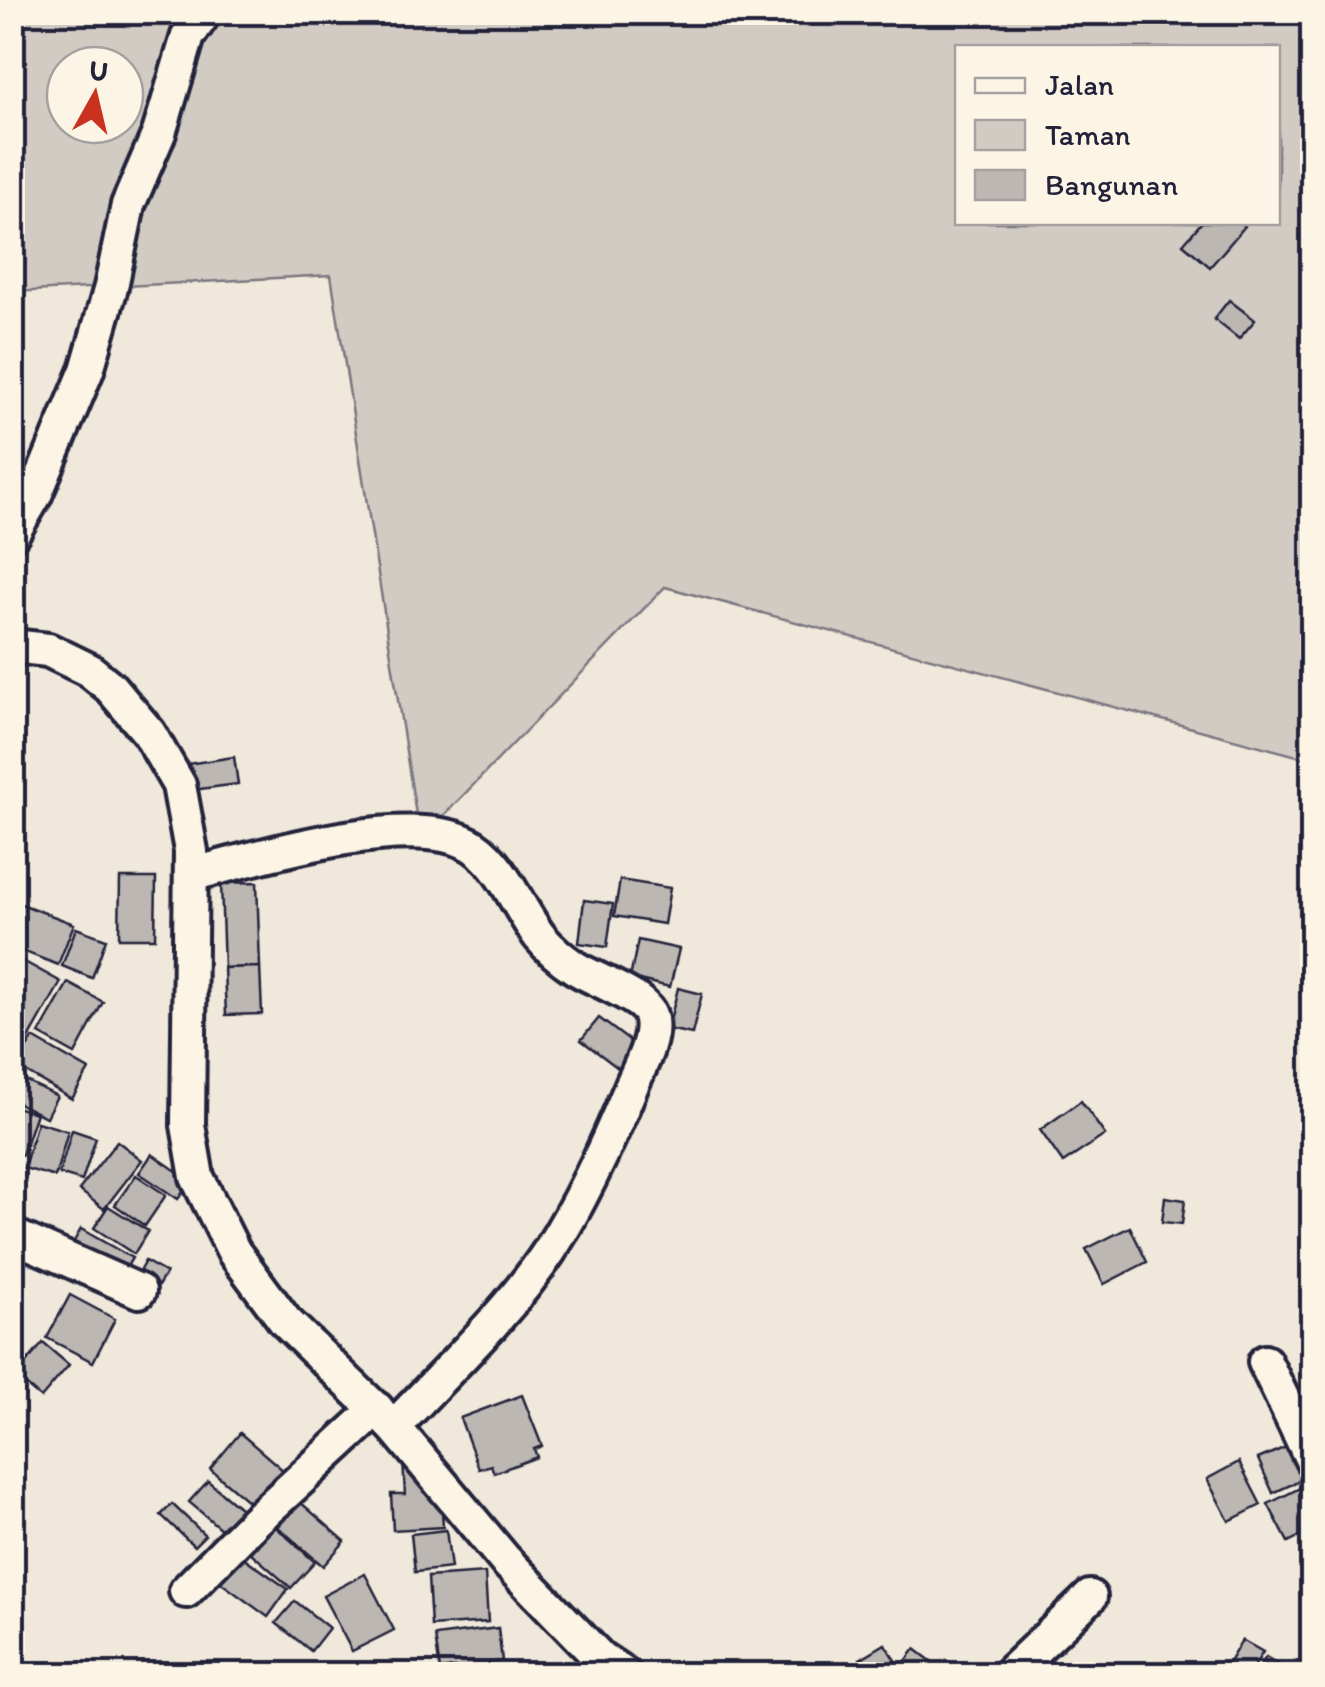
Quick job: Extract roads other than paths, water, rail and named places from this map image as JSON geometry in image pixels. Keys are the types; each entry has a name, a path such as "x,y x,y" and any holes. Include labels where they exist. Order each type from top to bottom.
{"street":[{"path":"12,534 35,494 83,382 111,287 135,182 159,132 188,36 205,12"},
{"path":"12,646 48,650 75,660 110,688 149,734 179,784 190,837 192,875 188,1125 197,1177 234,1252 285,1321 386,1418 505,1560 600,1658 624,1674"},
{"path":"186,1591 256,1520 386,1418 495,1320 549,1251 582,1192 628,1093 650,1034 648,1010 559,956 541,938 490,861 457,838 430,833 385,834 269,853 192,875"},
{"path":"12,1234 139,1292"},
{"path":"1265,1362 1312,1460"},
{"path":"1009,1674 1090,1597"}]}
